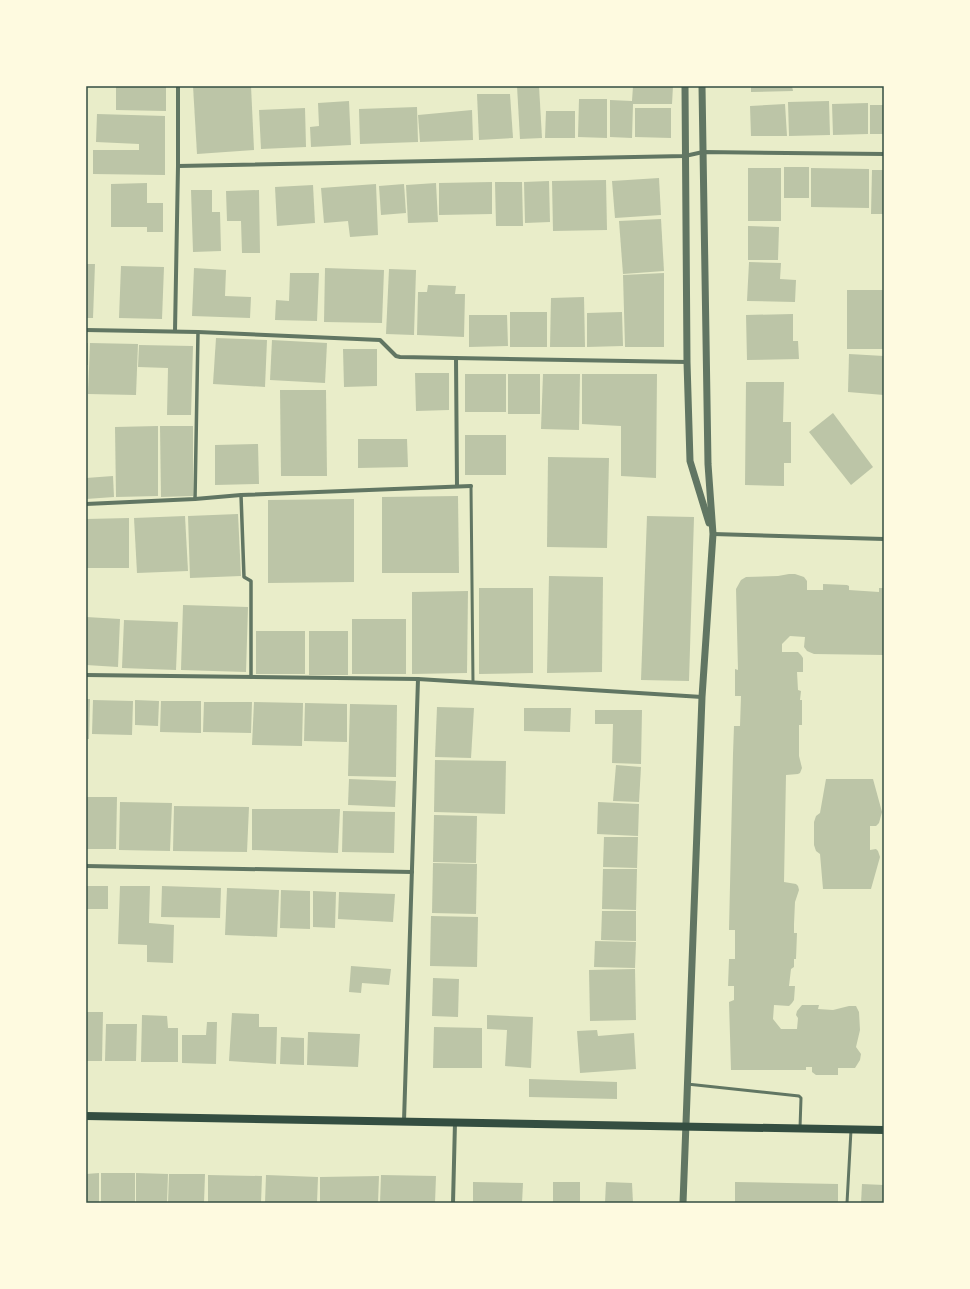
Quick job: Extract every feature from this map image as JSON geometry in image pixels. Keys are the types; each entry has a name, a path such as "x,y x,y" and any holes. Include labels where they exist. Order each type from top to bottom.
{"main road":[{"path":"86,1116 884,1130"}],"street":[{"path":"175,331 178,86"},
{"path":"685,86 687,362 690,462 713,534"},
{"path":"683,1203 702,697 713,534 708,464 702,86"},
{"path":"178,166 686,156 703,152 884,154"},
{"path":"86,330 175,331 380,340 396,356 687,362"},
{"path":"195,499 198,332"},
{"path":"456,358 457,486"},
{"path":"86,504 195,499 241,495 471,486"},
{"path":"241,495 244,577 251,582 252,677"},
{"path":"713,534 884,540"},
{"path":"86,675 418,679 702,697"},
{"path":"404,1121 418,679"},
{"path":"86,866 412,872"},
{"path":"453,1203 455,1122"}],"lane":[{"path":"471,486 473,682"},
{"path":"687,1084 799,1096 801,1098 800,1128"},
{"path":"847,1203 851,1129"}],"building":[{"path":"116,86 166,86 166,111 116,110"},
{"path":"193,86 251,86 254,150 197,154"},
{"path":"517,86 539,86 542,138 520,139"},
{"path":"633,86 673,86 672,104 633,104 632,138 610,137 610,100 632,101"},
{"path":"751,86 792,86 793,91 751,92"},
{"path":"477,94 510,94 513,138 479,140"},
{"path":"579,99 607,99 607,138 578,137"},
{"path":"349,101 351,145 311,147 310,127 319,126 318,103"},
{"path":"829,101 830,135 789,136 788,102"},
{"path":"868,103 868,134 833,135 832,104"},
{"path":"785,104 787,136 751,136 750,106"},
{"path":"870,105 884,105 884,134 870,134"},
{"path":"417,107 418,142 360,144 359,109"},
{"path":"305,108 306,147 261,149 259,110"},
{"path":"635,108 671,108 671,138 635,137"},
{"path":"472,110 473,140 420,142 418,115"},
{"path":"546,111 575,111 575,138 545,138"},
{"path":"97,114 165,116 165,175 93,174 93,150 139,150 139,144 96,142"},
{"path":"784,167 809,167 809,198 784,198"},
{"path":"748,168 781,168 781,221 748,221"},
{"path":"811,168 869,169 869,208 811,207"},
{"path":"872,170 884,170 884,214 871,214"},
{"path":"659,178 661,215 615,218 612,181"},
{"path":"606,180 607,230 553,231 552,181"},
{"path":"549,181 550,222 525,223 524,182"},
{"path":"492,182 492,214 439,215 439,183"},
{"path":"495,182 522,182 523,226 496,226"},
{"path":"147,183 147,203 163,203 163,232 147,232 147,227 111,227 111,184"},
{"path":"436,183 438,222 408,223 406,185"},
{"path":"376,184 378,235 350,237 348,221 324,223 321,188"},
{"path":"404,184 406,213 381,215 379,186"},
{"path":"313,185 315,223 277,226 275,187"},
{"path":"191,190 212,190 212,212 220,212 221,251 193,252"},
{"path":"259,190 260,253 242,253 241,221 227,221 226,191"},
{"path":"661,219 664,271 623,274 619,221"},
{"path":"748,226 779,227 778,260 748,260"},
{"path":"749,262 781,263 780,279 796,280 795,302 747,301"},
{"path":"86,264 95,264 93,318 86,318"},
{"path":"121,266 164,267 162,319 119,318"},
{"path":"194,268 226,270 225,296 251,297 250,318 192,316"},
{"path":"325,268 384,270 382,323 324,322"},
{"path":"389,269 416,270 414,335 386,334"},
{"path":"290,273 319,273 317,321 275,320 276,300 289,301"},
{"path":"664,273 664,347 625,347 623,275"},
{"path":"428,285 456,286 455,294 465,294 464,337 417,335 418,292 427,292"},
{"path":"847,290 884,290 884,349 847,349"},
{"path":"584,297 585,347 550,347 551,298"},
{"path":"510,312 547,312 547,347 510,347"},
{"path":"622,312 623,346 587,347 587,313"},
{"path":"793,314 793,341 798,341 799,359 747,360 746,315"},
{"path":"469,315 507,315 508,346 469,347"},
{"path":"216,338 267,340 265,387 213,384"},
{"path":"272,340 327,343 325,383 270,380"},
{"path":"86,343 88,343 88,365 86,365"},
{"path":"90,343 138,344 136,395 88,394"},
{"path":"139,345 193,346 191,415 167,415 168,368 138,367"},
{"path":"343,349 377,349 377,386 344,387"},
{"path":"849,354 884,356 884,395 848,392"},
{"path":"415,373 449,373 449,410 416,411"},
{"path":"465,374 506,374 506,412 465,412"},
{"path":"508,374 540,374 540,414 508,414"},
{"path":"543,374 580,374 579,430 541,429"},
{"path":"582,374 657,374 656,478 621,476 621,426 582,424"},
{"path":"746,382 784,382 783,422 791,422 791,463 784,463 784,486 745,485"},
{"path":"280,390 326,390 327,476 281,476"},
{"path":"833,413 873,467 851,485 809,432"},
{"path":"158,426 158,496 116,497 115,427"},
{"path":"160,426 193,426 193,496 161,497"},
{"path":"465,435 506,435 506,475 465,475"},
{"path":"358,439 407,439 408,467 358,468"},
{"path":"258,444 259,484 215,485 215,445"},
{"path":"548,457 609,458 607,548 547,547"},
{"path":"113,476 114,497 86,499 86,478"},
{"path":"458,496 459,573 382,573 382,497"},
{"path":"354,499 354,582 268,583 268,500"},
{"path":"238,514 241,576 190,578 188,516"},
{"path":"185,516 188,571 137,573 134,518"},
{"path":"647,516 694,517 689,681 641,680"},
{"path":"129,518 129,568 86,568 86,519"},
{"path":"789,574 804,577 807,581 807,590 823,590 823,584 847,585 849,586 849,590 879,592 879,588 884,588 884,655 814,654 807,651 804,647 805,637 790,636 782,644 782,652 798,652 803,658 803,672 797,672 798,690 801,691 800,700 802,700 802,725 799,725 799,756 802,768 798,774 786,775 784,882 796,884 799,890 795,902 794,924 794,933 797,933 796,959 794,959 794,967 791,969 789,986 795,986 794,1000 789,1006 774,1005 773,1019 781,1029 797,1029 798,1018 796,1015 797,1011 802,1005 819,1005 818,1009 833,1010 856,1006 859,1012 860,1030 856,1047 861,1054 860,1060 855,1068 838,1068 838,1075 816,1075 812,1072 812,1067 806,1067 806,1070 731,1070 729,1002 734,1000 734,986 728,986 729,959 735,959 735,930 729,930 733,754 734,726 740,726 741,696 735,696 735,669 738,670 736,589 741,580 746,577 778,576"},
{"path":"549,576 603,577 602,672 547,673"},
{"path":"479,588 533,588 533,673 479,674"},
{"path":"468,591 467,673 412,674 412,592"},
{"path":"183,605 248,607 246,672 181,670"},
{"path":"86,617 120,619 118,667 86,665"},
{"path":"352,619 406,619 406,674 352,674"},
{"path":"124,620 178,622 176,670 122,668"},
{"path":"256,631 305,631 305,674 256,674"},
{"path":"309,631 348,631 348,675 309,675"},
{"path":"86,699 90,699 89,739 86,739"},
{"path":"93,700 133,701 132,735 92,734"},
{"path":"135,700 159,701 158,726 135,725"},
{"path":"161,701 201,701 201,733 160,732"},
{"path":"204,702 252,702 251,733 203,732"},
{"path":"254,702 303,703 302,746 252,745"},
{"path":"305,703 347,704 347,742 304,741"},
{"path":"350,704 397,705 396,777 348,776"},
{"path":"437,707 474,708 471,758 435,757"},
{"path":"524,708 571,708 570,732 524,731"},
{"path":"595,710 642,710 641,764 612,763 613,724 595,724"},
{"path":"435,760 506,761 505,814 434,812"},
{"path":"616,765 641,767 639,802 613,801"},
{"path":"349,779 396,781 395,807 348,805"},
{"path":"826,779 873,779 882,812 879,823 876,826 870,826 870,850 876,849 880,857 871,889 823,889 820,854 816,851 814,845 814,822 816,816 820,813"},
{"path":"86,797 117,797 116,849 86,849"},
{"path":"120,802 172,803 170,851 119,850"},
{"path":"598,802 639,804 638,836 597,834"},
{"path":"174,806 249,807 247,852 173,851"},
{"path":"252,809 340,809 338,853 252,850"},
{"path":"343,811 395,812 394,853 342,852"},
{"path":"434,815 477,816 476,863 433,862"},
{"path":"604,837 638,837 637,868 603,867"},
{"path":"433,863 477,864 476,914 432,913"},
{"path":"603,869 637,869 636,910 602,909"},
{"path":"86,886 108,886 108,909 86,909"},
{"path":"120,886 150,886 149,923 174,925 173,963 147,962 147,945 118,944"},
{"path":"162,886 221,888 220,918 161,917"},
{"path":"227,888 279,890 277,937 225,935"},
{"path":"281,890 310,891 310,929 280,928"},
{"path":"313,891 336,892 335,928 313,927"},
{"path":"339,892 395,894 393,922 338,919"},
{"path":"602,911 636,911 636,941 601,940"},
{"path":"431,916 478,917 477,967 430,966"},
{"path":"595,941 636,942 635,968 594,967"},
{"path":"351,966 391,969 389,985 362,983 361,993 349,992"},
{"path":"635,969 636,1020 590,1021 589,970"},
{"path":"433,978 459,979 458,1017 432,1016"},
{"path":"86,1012 103,1012 102,1061 86,1061"},
{"path":"232,1013 259,1014 259,1027 277,1027 276,1064 229,1061"},
{"path":"142,1015 167,1016 168,1028 178,1028 178,1062 141,1062"},
{"path":"487,1015 533,1017 531,1068 505,1066 507,1030 487,1029"},
{"path":"207,1022 217,1022 216,1064 182,1063 182,1035 206,1035"},
{"path":"106,1024 137,1024 136,1061 105,1061"},
{"path":"434,1027 482,1028 482,1068 433,1068"},
{"path":"597,1030 598,1036 634,1033 636,1069 580,1073 577,1031"},
{"path":"308,1032 360,1034 358,1067 307,1065"},
{"path":"281,1037 304,1038 304,1065 280,1064"},
{"path":"529,1079 617,1082 617,1099 529,1097"},
{"path":"99,1173 99,1203 86,1203 86,1174"},
{"path":"101,1173 135,1173 135,1203 101,1203"},
{"path":"136,1173 168,1174 167,1203 136,1203"},
{"path":"169,1174 205,1174 204,1203 168,1203"},
{"path":"208,1175 262,1176 261,1203 208,1203"},
{"path":"266,1175 318,1177 317,1203 265,1203"},
{"path":"381,1175 436,1176 435,1203 380,1203"},
{"path":"379,1176 378,1203 320,1203 320,1177"},
{"path":"473,1182 523,1183 522,1203 473,1203"},
{"path":"553,1182 580,1182 580,1203 553,1203"},
{"path":"606,1182 632,1183 633,1203 605,1203"},
{"path":"735,1182 838,1184 838,1203 735,1203"},
{"path":"862,1184 884,1185 884,1203 861,1203"}]}
